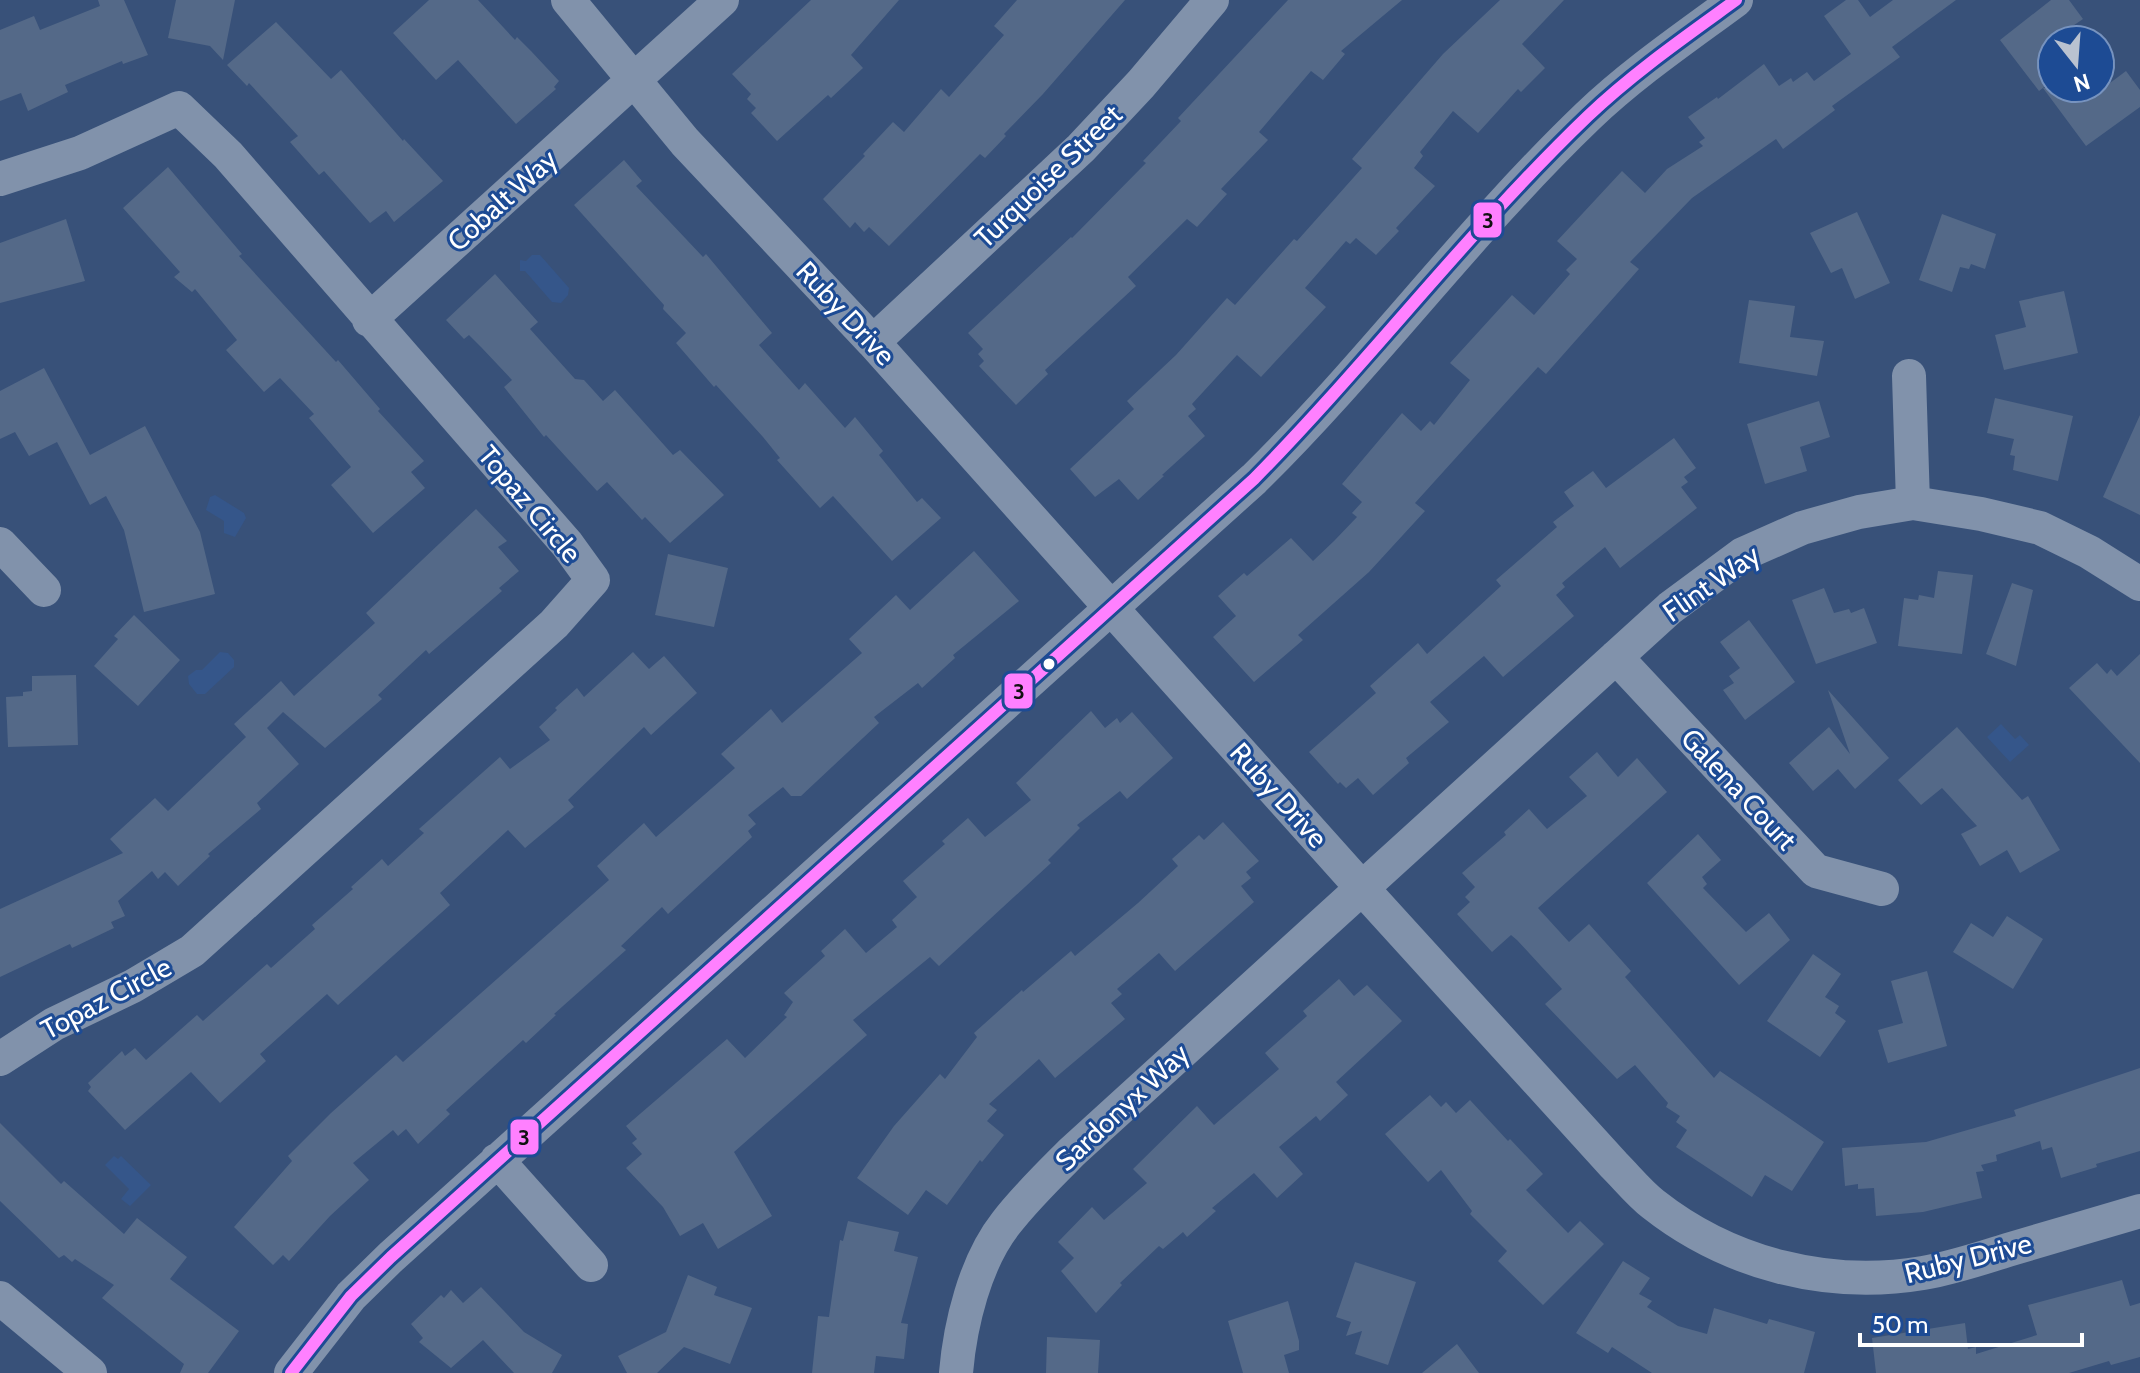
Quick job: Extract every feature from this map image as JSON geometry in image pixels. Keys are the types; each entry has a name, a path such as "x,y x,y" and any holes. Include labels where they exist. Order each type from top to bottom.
{"street":[{"name":"Ruby Drive","path":"568,0 685,142 873,342 1361,887 1652,1203 1717,1244 1752,1259 1820,1276 1887,1278 1961,1264 2140,1211"},
{"name":"Cobalt Way","path":"369,320 722,0"},
{"name":"Turquoise Street","path":"873,342 1081,148 1141,84 1212,0"},
{"path":"291,1373 351,1296 497,1160 1111,608 1292,441 1536,168 1590,114 1630,79 1736,0"},
{"name":"Topaz Circle","path":"0,179 80,153 179,108 228,155 567,544 593,580 554,624 192,951 133,986 54,1024 0,1059"},
{"path":"1909,376 1913,503"},
{"name":"Flint Way","path":"1361,887 1670,608 1743,554 1802,528 1859,512 1913,503 1981,514 2040,528 2089,552 2140,584"},
{"path":"0,544 44,590"},
{"name":"Galena Court","path":"1616,657 1816,871 1882,889"},
{"name":"Sardonyx Way","path":"956,1373 959,1338 982,1266 1005,1224 1073,1151 1361,887"},
{"path":"497,1160 591,1265"},
{"path":"0,1298 90,1373"}],"water":[{"path":"532,255 540,255 569,288 568,295 561,303 552,302 525,271 520,271 520,260 526,261"},
{"path":"215,495 244,513 246,518 235,537 224,533 224,521 206,510 210,497"},
{"path":"220,652 228,653 234,660 234,667 205,694 197,694 189,684 188,676 202,670"},
{"path":"2001,724 2015,739 2020,735 2029,745 2010,762 1987,737"},
{"path":"114,1156 118,1159 121,1156 151,1185 130,1206 121,1199 129,1189 105,1165"}],"building":[{"path":"98,0 124,0 148,55 123,64 122,61 65,85 68,92 28,111 21,93 0,101 0,30 34,16 40,30 100,6"},
{"path":"176,0 235,0 223,60 210,46 168,38"},
{"path":"429,0 478,0 559,81 554,87 556,89 516,124 458,60 436,80 393,33"},
{"path":"811,0 899,0 851,55 863,68 777,141 751,113 756,108 747,99 751,94 732,74"},
{"path":"1017,0 1125,0 985,158 980,154 889,246 869,227 864,232 855,222 850,228 823,199 893,122 904,132 941,89 949,97 1004,35 994,26"},
{"path":"1288,0 1402,0 1341,51 1345,54 1323,80 1311,71 1259,132 1268,140 1221,189 1227,194 1197,227 1187,219 1128,277 1136,286 1045,370 1048,374 1016,405 979,366 984,361 978,354 983,349 968,333 1072,238 1146,163 1143,161 1181,121 1178,118"},
{"path":"1500,0 1564,0 1522,44 1545,68 1521,92 1518,89 1478,133 1453,111 1420,152 1423,156 1414,168 1435,186 1376,255 1356,238 1350,244 1346,241 1305,288 1326,307 1261,377 1237,355 1192,404 1196,409 1188,416 1205,436 1164,476 1138,500 1119,479 1095,497 1070,469 1134,409 1127,401 1176,355 1227,298 1235,305 1294,239 1297,241 1362,168 1352,159 1443,54"},
{"path":"1846,0 1858,0 1870,17 1893,0 1956,0 1892,47 1900,57 1832,106 1835,110 1783,149 1776,139 1692,198 1630,262 1639,269 1546,374 1538,367 1415,503 1425,511 1369,572 1298,635 1303,640 1254,682 1213,637 1236,616 1218,596 1291,538 1313,561 1357,517 1352,513 1362,502 1342,484 1402,413 1421,431 1430,421 1434,425 1470,380 1450,363 1512,295 1534,315 1570,274 1566,270 1577,259 1557,241 1622,171 1645,193 1667,169 1703,146 1699,142 1705,138 1688,117 1764,64 1779,86 1791,78 1793,82 1807,72 1814,81 1851,54 1824,16"},
{"path":"2051,0 2069,0 2083,19 2076,24 2036,24 2036,87 2000,40"},
{"path":"276,22 331,79 341,70 443,181 394,222 386,211 370,223 324,171 319,175 290,142 298,136 249,83 247,86 227,65"},
{"path":"2126,71 2140,90 2140,107 2086,146 2055,104 2116,104 2116,78"},
{"path":"624,160 642,181 636,186 703,257 706,254 772,333 759,345 799,390 805,383 845,428 855,417 883,451 879,455 917,502 922,498 941,518 892,561 833,496 820,508 777,460 780,458 763,437 676,343 686,333 663,309 664,305 574,205"},
{"path":"168,167 242,254 239,256 336,362 338,360 380,409 378,411 424,461 411,472 425,488 373,533 331,485 351,467 309,418 314,414 280,378 264,392 226,350 237,340 195,289 192,292 174,277 180,272 123,208"},
{"path":"1857,212 1890,283 1855,299 1842,268 1831,273 1810,233"},
{"path":"1942,214 1996,234 1985,269 1971,264 1969,269 1960,267 1952,292 1919,280"},
{"path":"66,219 85,281 0,303 0,243"},
{"path":"495,274 538,322 530,329 575,379 584,380 603,401 615,390 673,455 680,450 724,495 670,543 645,517 642,520 607,482 597,491 546,435 544,437 504,387 512,380 469,335 464,339 446,320"},
{"path":"2064,291 2078,353 2004,370 1995,335 2026,327 2019,301"},
{"path":"1749,300 1795,306 1790,337 1824,341 1817,376 1739,363"},
{"path":"44,368 90,455 145,426 200,532 215,594 144,612 124,530 106,496 90,505 57,442 29,456 15,432 0,439 0,391"},
{"path":"1995,398 2073,416 2058,481 2013,470 2015,456 2010,455 2014,439 1987,433"},
{"path":"1819,401 1830,437 1800,447 1807,471 1765,484 1747,424"},
{"path":"2140,415 2140,515 2103,497"},
{"path":"1674,438 1696,468 1684,477 1688,482 1681,487 1697,508 1620,568 1605,547 1562,583 1565,587 1556,595 1574,616 1503,677 1484,656 1430,702 1449,722 1406,758 1409,763 1373,795 1358,778 1346,788 1340,782 1338,784 1309,752 1376,693 1370,686 1418,643 1427,654 1501,586 1496,580 1557,527 1553,522 1574,506 1564,492 1593,471 1606,488"},
{"path":"476,509 507,541 498,547 519,571 499,588 502,591 429,654 426,650 378,695 382,699 325,748 283,712 267,728 299,764 257,803 261,809 208,854 210,856 178,886 165,872 158,879 152,871 118,901 125,916 111,922 114,928 72,948 70,944 0,977 0,909 123,853 110,839 155,798 168,811 246,737 234,724 281,681 294,696 375,623 366,613"},
{"path":"974,551 1019,601 953,655 955,658 922,688 918,683 874,717 879,723 801,796 791,796 783,787 748,815 756,824 748,831 752,837 668,914 662,907 621,946 626,950 526,1043 523,1040 446,1110 450,1114 418,1144 406,1129 398,1136 393,1130 353,1163 369,1180 330,1216 289,1261 283,1255 273,1265 234,1227 292,1161 288,1156 331,1113 396,1055 403,1062 609,880 597,866 644,823 656,837 735,768 721,754 771,709 782,723 862,653 849,639 896,595 910,610"},
{"path":"668,554 728,568 714,627 655,615"},
{"path":"1938,571 1973,575 1962,654 1898,646 1904,598 1918,600 1919,595 1934,598"},
{"path":"2012,583 2033,590 2016,666 1986,654"},
{"path":"1824,588 1834,613 1849,609 1851,613 1864,608 1877,643 1816,664 1792,600"},
{"path":"134,615 180,660 138,706 94,666 118,639 114,636"},
{"path":"1749,620 1795,682 1745,720 1723,690 1734,683 1729,676 1740,668 1720,642"},
{"path":"633,652 649,669 664,656 697,693 651,735 644,727 568,800 574,807 525,848 508,830 440,893 450,905 338,1005 327,994 260,1054 266,1061 220,1103 191,1072 125,1130 88,1091 91,1087 88,1083 122,1051 125,1056 135,1048 146,1060 197,1015 203,1021 267,964 271,968 315,929 312,925 353,889 351,887 382,859 388,866 424,833 419,829 500,757 510,769 550,740 539,727 557,710 555,708 577,688 584,697"},
{"path":"2140,654 2140,763 2069,688 2097,663 2107,674 2111,669 2117,676"},
{"path":"76,675 78,745 8,747 6,697 23,696 23,692 32,691 32,676"},
{"path":"1828,690 1889,758 1855,789 1838,769 1813,791 1789,763 1829,727 1850,754"},
{"path":"1091,711 1105,728 1117,718 1120,723 1132,712 1173,758 1127,799 1120,791 1077,825 1080,828 1048,860 1051,863 939,966 930,957 853,1020 867,1035 734,1152 772,1216 718,1249 703,1223 680,1236 663,1207 626,1168 642,1154 632,1143 637,1139 626,1126 727,1039 745,1058 787,1017 784,1015 793,1002 784,993 825,956 821,951 845,929 866,953 897,927 892,920 917,897 903,881 945,844 942,841 968,818 985,837 1031,800 1016,783"},
{"path":"1957,727 2022,800 2028,796 2060,850 2020,873 2007,850 1980,866 1961,834 1977,826 1942,788 1921,805 1898,780"},
{"path":"1597,752 1618,777 1637,758 1667,792 1538,908 1569,942 1589,924 1631,971 1625,977 1714,1078 1720,1071 1824,1142 1792,1191 1765,1175 1752,1197 1676,1147 1687,1130 1676,1122 1680,1116 1666,1107 1668,1103 1635,1065 1617,1079 1545,1004 1562,989 1517,940 1511,935 1492,952 1457,914 1470,902 1465,897 1475,887 1462,873 1506,835 1504,832 1529,809 1547,829 1587,796 1569,777"},
{"path":"1223,822 1259,861 1246,872 1251,878 1241,886 1254,902 1175,971 1159,953 1117,989 1122,994 1111,1003 1125,1019 1055,1078 1039,1059 989,1104 997,1110 987,1121 1004,1135 982,1162 980,1160 947,1205 926,1190 908,1215 857,1178 894,1126 940,1074 945,1079 977,1037 974,1033 1071,951 1075,956 1138,903 1178,866 1172,859 1199,835 1204,840"},
{"path":"1698,834 1721,860 1702,877 1707,884 1703,888 1746,932 1769,913 1790,940 1739,985 1647,883"},
{"path":"2007,916 2043,939 2013,989 1953,952 1971,923 1993,937"},
{"path":"1813,954 1841,974 1825,997 1839,1006 1835,1013 1846,1021 1820,1057 1767,1021"},
{"path":"1927,971 1947,1046 1888,1063 1878,1030 1903,1023 1891,981"},
{"path":"1339,979 1354,996 1367,985 1402,1021 1336,1082 1348,1095 1320,1121 1316,1116 1279,1147 1303,1174 1277,1198 1254,1173 1212,1208 1216,1211 1187,1237 1183,1232 1163,1249 1159,1246 1120,1283 1122,1285 1096,1313 1061,1271 1074,1258 1058,1242 1092,1207 1104,1220 1147,1183 1133,1169 1197,1106 1214,1125 1279,1069 1265,1053 1307,1016 1303,1011"},
{"path":"2140,1068 2140,1151 2061,1178 2052,1147 2042,1150 2040,1141 1996,1155 1997,1161 1981,1165 1984,1171 1976,1172 1982,1198 1923,1212 1876,1216 1874,1188 1858,1189 1858,1184 1845,1186 1842,1148 1926,1142 2016,1116 2014,1110"},
{"path":"1430,1095 1441,1107 1446,1102 1456,1113 1470,1100 1543,1174 1526,1190 1568,1233 1580,1221 1604,1244 1543,1305 1498,1261 1507,1251 1470,1214 1472,1211 1441,1170 1428,1182 1385,1134"},
{"path":"0,1123 61,1184 64,1181 124,1234 137,1218 187,1257 170,1279 239,1331 208,1373 180,1373 184,1364 102,1298 114,1285 75,1259 72,1262 64,1255 59,1258 0,1201"},
{"path":"848,1221 899,1232 894,1251 918,1257 901,1323 908,1324 904,1359 876,1356 874,1373 812,1373 818,1316 829,1317 840,1240 843,1241"},
{"path":"1623,1261 1650,1278 1639,1294 1652,1301 1647,1307 1678,1326 1707,1334 1714,1308 1767,1324 1769,1319 1815,1332 1804,1373 1652,1373 1612,1347 1608,1353 1576,1333"},
{"path":"1355,1262 1416,1282 1388,1365 1355,1354 1362,1331 1346,1336 1351,1322 1336,1317"},
{"path":"688,1275 717,1287 714,1295 752,1308 730,1364 684,1347 657,1373 627,1373 618,1356 666,1332"},
{"path":"2122,1280 2130,1306 2140,1303 2140,1357 2111,1365 2109,1361 2069,1373 1876,1373 1872,1338 1965,1323 1968,1349 1976,1347 1976,1354 2037,1335 2028,1305"},
{"path":"481,1287 524,1332 562,1355 552,1373 514,1373 483,1340 451,1368 419,1342 423,1338 411,1324 441,1295 444,1298 451,1290 463,1303"},
{"path":"1288,1301 1299,1341 1299,1350 1284,1355 1289,1373 1243,1373 1228,1321"},
{"path":"1047,1337 1100,1340 1098,1373 1046,1373"},
{"path":"1457,1344 1479,1373 1422,1373"}],"transit line":[{"name":"3","path":"291,1373 351,1296 391,1257 1254,479 1502,204 1588,116 1641,70 1736,0"}]}
